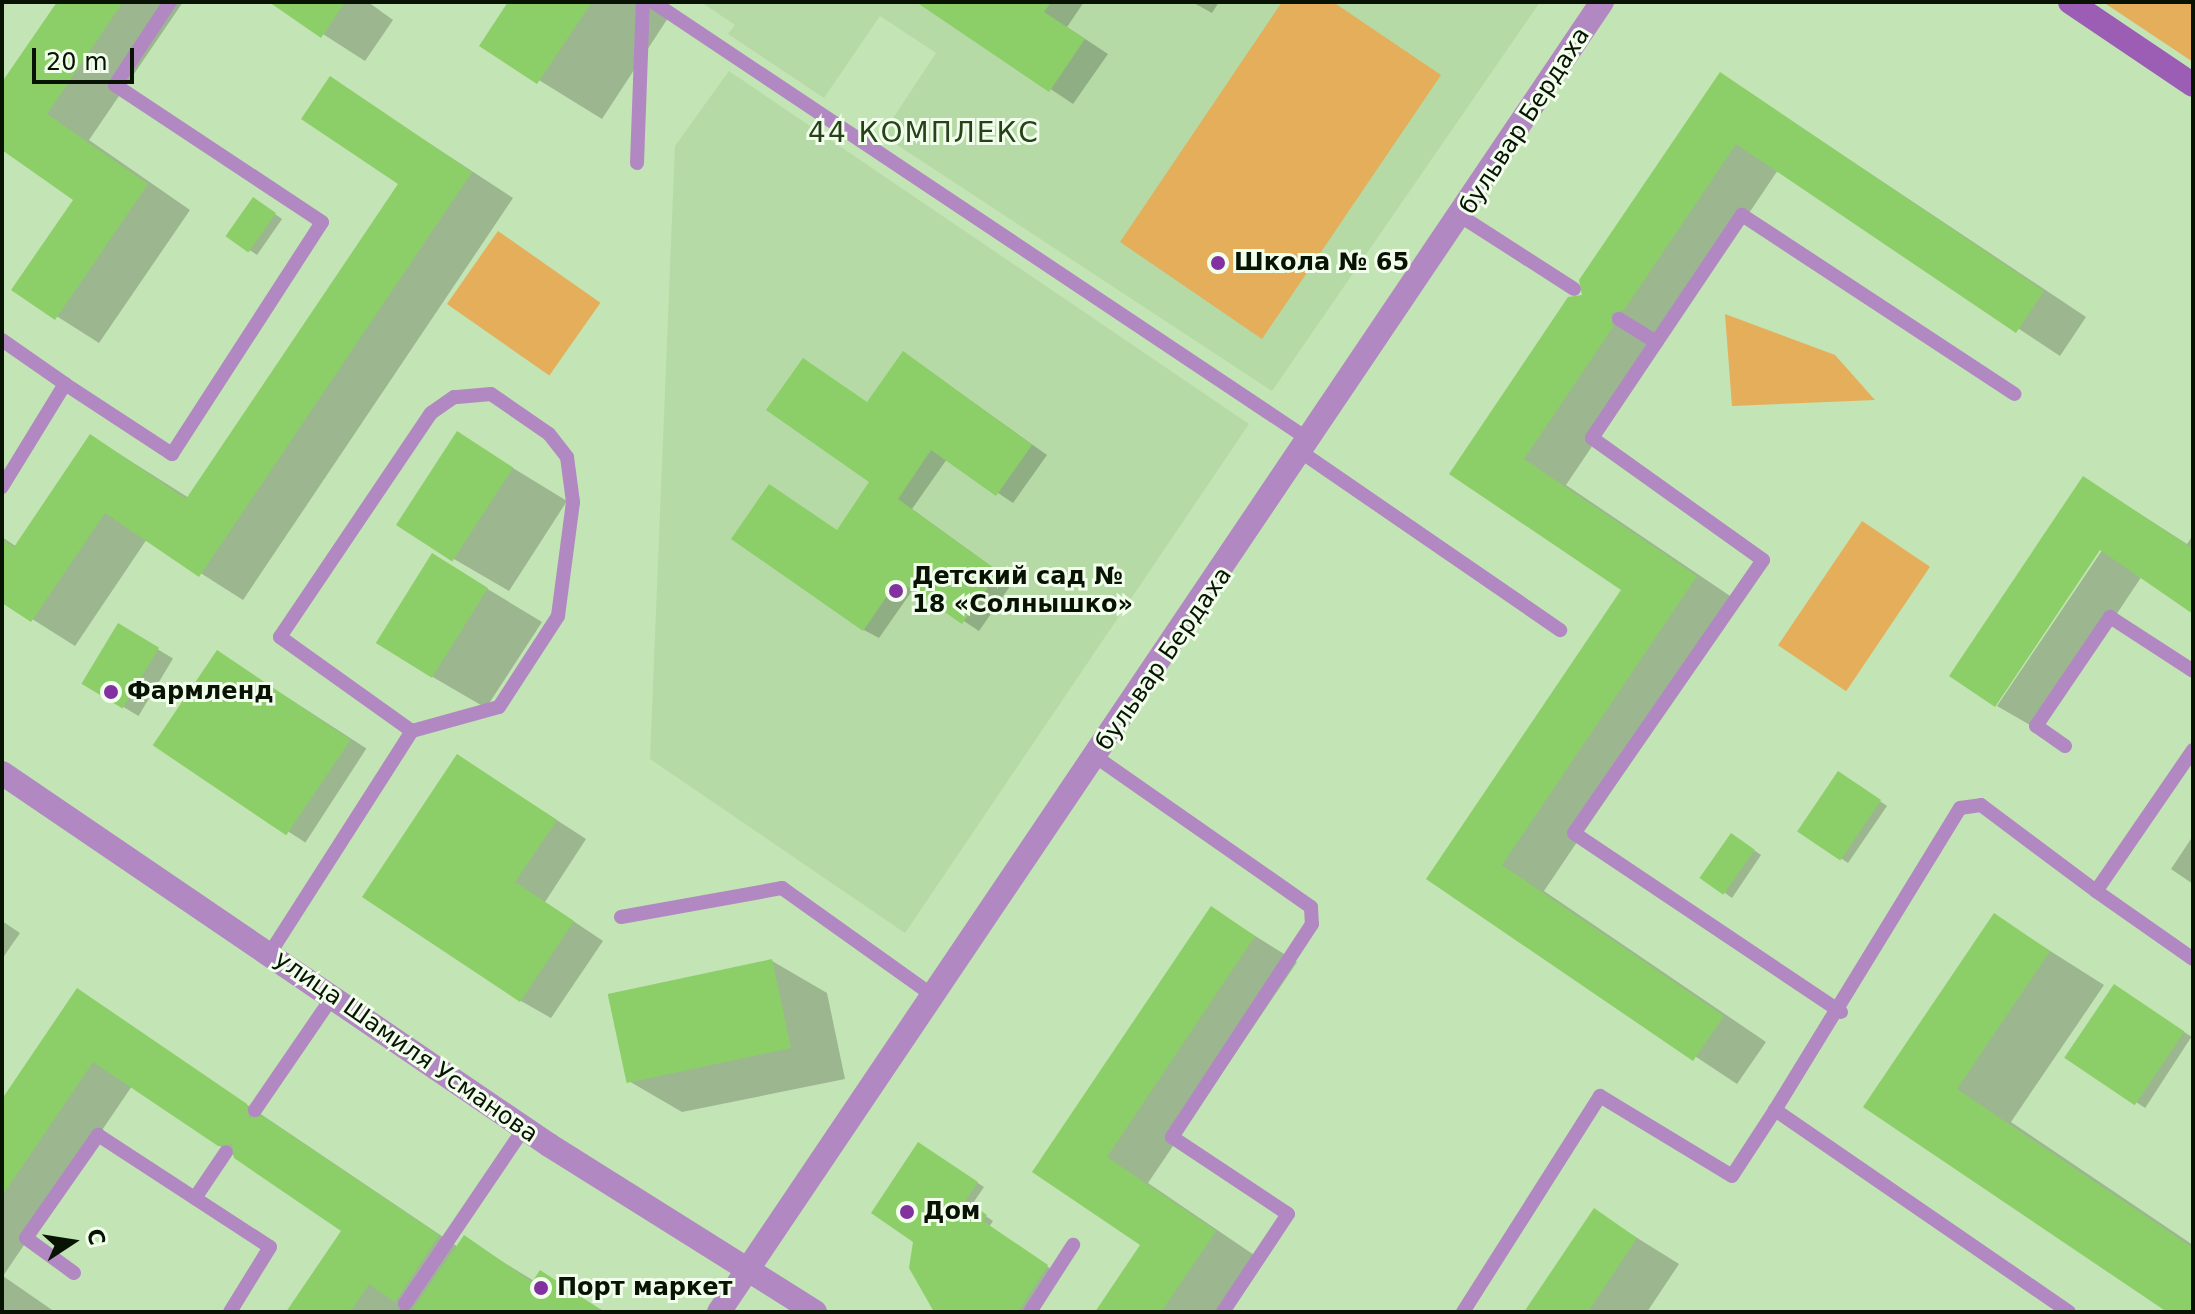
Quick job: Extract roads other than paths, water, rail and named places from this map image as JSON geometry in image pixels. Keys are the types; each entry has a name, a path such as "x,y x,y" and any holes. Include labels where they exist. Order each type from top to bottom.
{"main road":[{"path":"2070,2 2193,85"}],"street":[{"name":"бульвар Бердаха","path":"719,1312 1307,448 1602,2"},
{"name":"улица Шамиля Усманова","path":"2,773 524,1128 749,1267 815,1312"}],"lane":[{"path":"2,340 172,454 322,222 115,85 170,2"},
{"path":"637,163 643,2"},
{"path":"653,2 1307,448 1560,630"},
{"path":"1841,1012 1574,833 1763,560 1592,438 1742,215 2015,394"},
{"path":"1462,217 1574,289"},
{"path":"1619,319 1656,342"},
{"path":"2,487 65,384"},
{"path":"270,953 412,731 499,707 558,616 573,502 567,457 549,434 491,394 454,397 431,413 280,637 412,731"},
{"path":"2065,746 2036,726 2110,617 2193,671"},
{"path":"2096,891 2192,754"},
{"path":"1096,757 1311,907 1312,924 1172,1137 1288,1214 1223,1312"},
{"path":"1463,1312 1600,1096 1732,1176 1841,1012 1960,808 1981,805 2193,959"},
{"path":"621,917 782,888 935,997"},
{"path":"255,1110 333,996"},
{"path":"1775,1110 2069,1312"},
{"path":"405,1304 524,1128"},
{"path":"74,1273 26,1238 98,1135 270,1247 230,1312"},
{"path":"195,1198 226,1152"},
{"path":"1030,1312 1073,1245"}],"place":[{"name":"Школа № 65","path":"1218,263"},
{"name":"Детский сад № 18 «Солнышко»","path":"896,591"},
{"name":"Фармленд","path":"111,692"},
{"name":"Дом","path":"907,1212"},
{"name":"Порт маркет","path":"541,1288"}],"district":[{"name":"44 КОМПЛЕКС","path":"924,133"}]}
